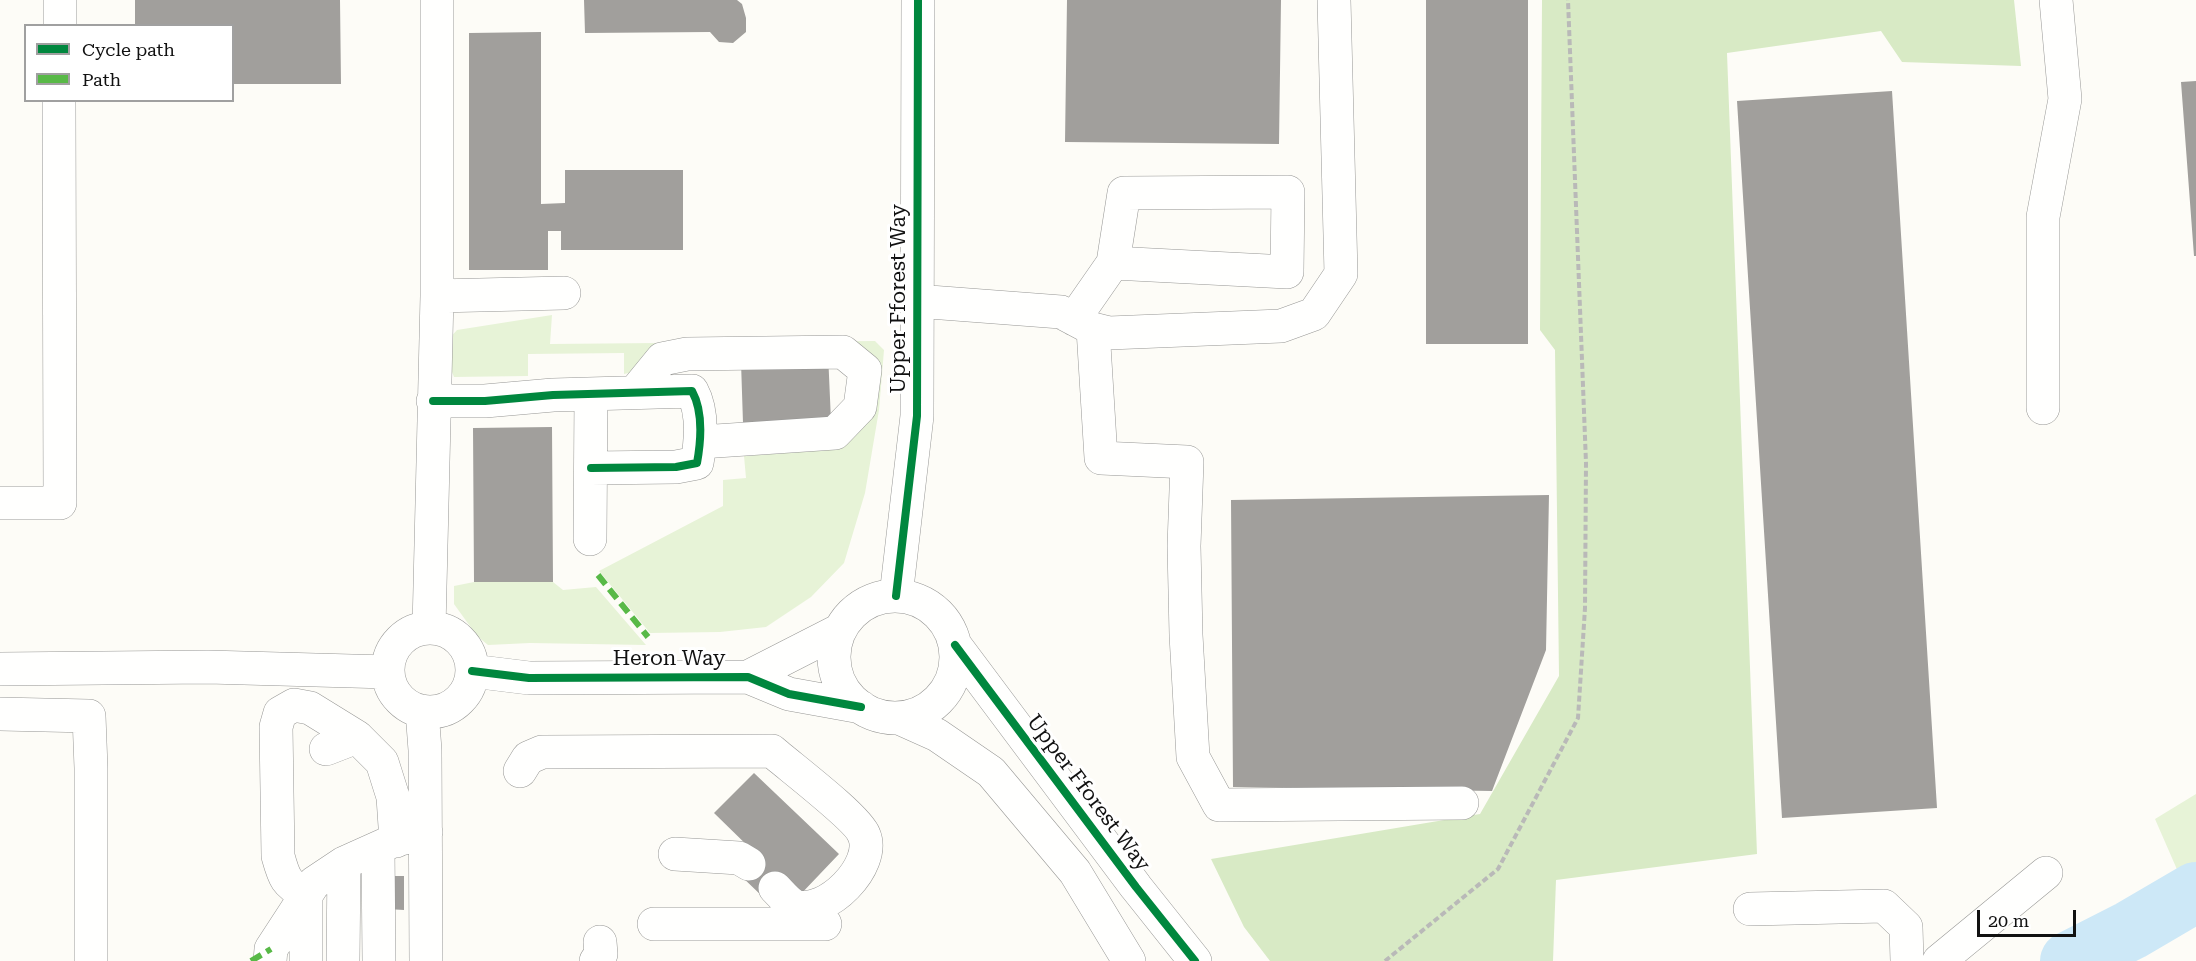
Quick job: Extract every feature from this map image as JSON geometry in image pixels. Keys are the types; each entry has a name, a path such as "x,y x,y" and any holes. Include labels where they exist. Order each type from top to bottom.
{"street":[{"path":"60,0 60,24"},
{"path":"429,628 437,296 437,0"},
{"name":"Upper Fforest Way","path":"896,596 917,416 918,0"},
{"path":"916,301 1061,312 1109,333 1281,326 1314,314 1341,274 1334,0"},
{"path":"2043,408 2043,217 2065,99 2056,0"},
{"path":"0,503 60,503 59,102"},
{"path":"1113,263 1287,272 1288,192 1124,193 1113,263 1084,324 1101,458 1187,462 1184,546 1193,757 1219,805 1462,803"},
{"path":"437,296 564,293"},
{"path":"635,393 662,359 687,354 843,352 865,370 860,406 835,433 700,442"},
{"path":"433,401 484,401 553,395 692,391 697,400 700,442 697,463 676,467 591,468"},
{"path":"590,539 591,395"},
{"path":"899,718 919,713 936,702 949,685 956,665 955,645 948,626 934,610 916,600 896,596 879,598 864,605 850,615 840,630 835,646 835,664 839,681 848,696 861,707 879,716 899,718 937,735 991,772 1075,872 1129,961"},
{"path":"429,628 442,629 455,636 464,645 471,658 472,671 469,685 462,698 450,707 437,711 422,711 409,706 399,698 391,686 388,672 389,659 395,647 404,637 416,630 429,628"},
{"name":"Heron Way","path":"748,677 840,630"},
{"name":"Upper Fforest Way","path":"955,645 1129,878 1195,961"},
{"path":"0,669 208,667 388,672"},
{"name":"Heron Way","path":"472,671 529,678 748,677 789,694 861,707"},
{"path":"306,894 290,886 283,874 279,856 276,727 280,713 294,705 310,708 357,737 382,762 393,797 373,848 379,961"},
{"path":"343,961 373,848 422,711"},
{"path":"0,714 89,716 91,961"},
{"path":"326,749 357,737"},
{"path":"520,771 528,758 542,752 772,751 852,819 864,835 866,849 864,863 827,902 811,908 794,906 775,888"},
{"path":"270,961 270,949 314,883 373,848"},
{"path":"373,848 426,961"},
{"path":"675,854 739,858 749,864"},
{"path":"1939,961 2046,873"},
{"path":"306,894 306,961"},
{"path":"1750,909 1884,906 1906,927 1907,961"},
{"path":"654,924 830,924"}],"path":[{"path":"1385,961 1498,868 1578,718 1585,608 1586,463 1568,0"}],"green space":[{"path":"1542,0 2014,0 2021,66 1902,62 1881,31 1727,53 1757,854 1556,880 1553,961 1270,961 1244,927 1211,859 1480,814 1559,676 1555,350 1540,330"},
{"path":"552,315 550,344 875,341 884,350 879,410 865,493 844,563 811,597 766,627 720,632 650,633 599,571 723,506 723,480 746,478 744,456 812,451 871,361 638,371 624,374 624,353 528,354 528,376 454,377 448,362 446,342 457,330"},
{"path":"474,582 553,582 563,590 596,587 646,645 530,643 488,645 477,636 454,604 454,586"},
{"path":"2196,794 2196,913 2155,819"}],"building":[{"path":"135,0 340,0 341,84 234,84 234,24 135,24"},
{"path":"584,0 737,0 742,4 746,18 746,32 733,43 719,42 710,32 585,33"},
{"path":"1067,0 1281,0 1279,144 1065,142"},
{"path":"1426,0 1528,0 1528,344 1426,344"},
{"path":"541,32 541,204 565,203 565,170 683,170 683,250 561,250 561,231 548,231 548,270 469,270 469,33"},
{"path":"2196,81 2196,256 2194,256 2181,82"},
{"path":"1892,91 1937,808 1782,818 1737,101"},
{"path":"828,353 831,421 743,423 741,362"},
{"path":"552,427 553,582 474,582 473,428"},
{"path":"1549,495 1546,650 1492,791 1233,787 1231,500"},
{"path":"754,773 839,854 799,896 764,898 739,874 757,855 714,813"},
{"path":"388,876 404,876 404,910 387,909"}],"waterway":[{"path":"2070,961 2131,930 2196,892"}],"marked path":[{"path":"598,575 648,637"},
{"path":"251,961 271,949"}],"cycle path":[{"path":"896,596 917,416 918,0"},
{"path":"433,401 485,401 553,395 692,391 699,417 700,436 697,463 676,467 591,468"},
{"path":"955,645 1136,887 1195,961"},
{"path":"472,671 529,678 748,677 789,694 861,707"}]}
